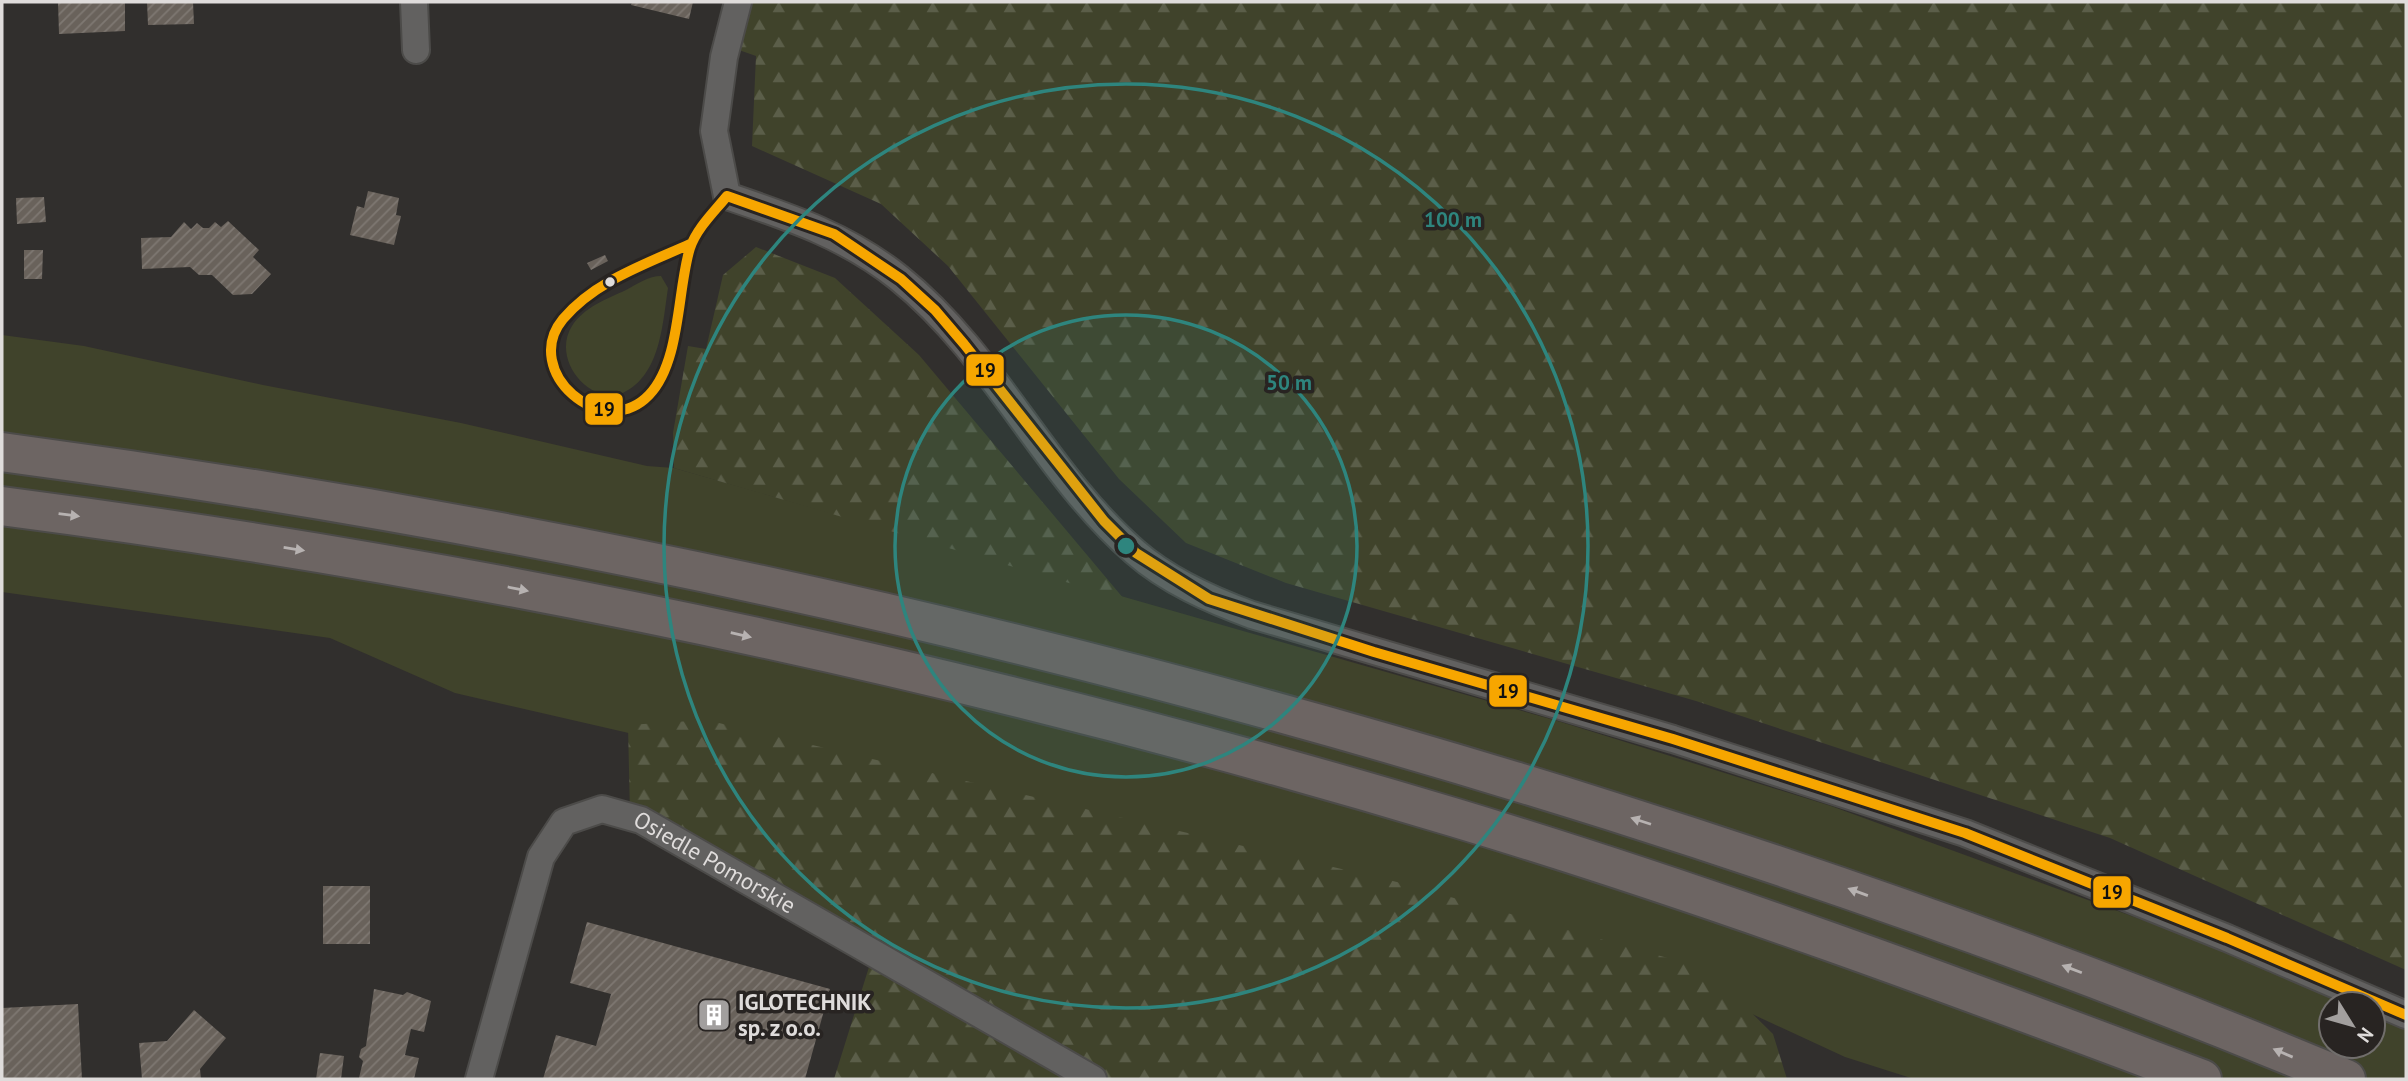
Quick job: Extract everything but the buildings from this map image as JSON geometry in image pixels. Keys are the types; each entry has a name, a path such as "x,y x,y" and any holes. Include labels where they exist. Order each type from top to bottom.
{"highway":[{"path":"2,452 381,509 654,561 933,622 1216,693 1477,769 1793,869 2046,959 2346,1079"},
{"path":"2,506 375,561 647,614 923,675 1202,746 1458,819 1777,923 2202,1079"}],"street":[{"path":"414,2 416,50"},
{"path":"738,2 724,57 714,131 727,196 834,234 901,279 935,310 964,344 1104,522 1136,554 1209,599 1361,648 1673,739 1965,833 2227,938 2406,1015"},
{"name":"Osiedle Pomorskie","path":"479,1079 541,857 565,822 603,810 641,820 1093,1079"}],"green space":[{"path":"751,2 2406,2 2406,970 2110,838 1696,701 1286,583 1186,543 1119,479 948,266 881,204 752,146 756,56 739,50"},
{"path":"756,247 835,278 919,355 1124,599 674,468 673,433 688,346 706,349 723,275"},
{"path":"661,276 668,288 660,336 650,366 630,389 615,396 592,390 574,373 569,362 567,338 572,326 596,304 652,277"},
{"path":"2,335 84,346 263,385 461,423 647,466 674,468 1561,722 1831,806 2227,951 2317,991 2317,1060 2387,1060 2387,1022 2406,1030 2406,1079 1914,1079 1845,1057 1752,1014 733,757 455,693 330,638 2,592"},
{"path":"706,720 1397,882 1707,969 1773,1034 1787,1079 834,1079 874,951 630,814 628,725"}],"transit line":[{"name":"19","path":"727,196 834,234 901,279 935,310 964,344 1104,521 1136,553 1209,599 1374,652 1673,739 1965,833 2227,938 2406,1015"},
{"name":"19","path":"690,244 606,284 590,294 563,319 552,339 552,360 559,379 573,394 590,406 610,411 630,408 649,395 659,381 673,345 690,248 701,227 727,196"}],"place":[{"name":"IGLOTECHNIK sp. z o.o.","path":"714,1015"}]}
